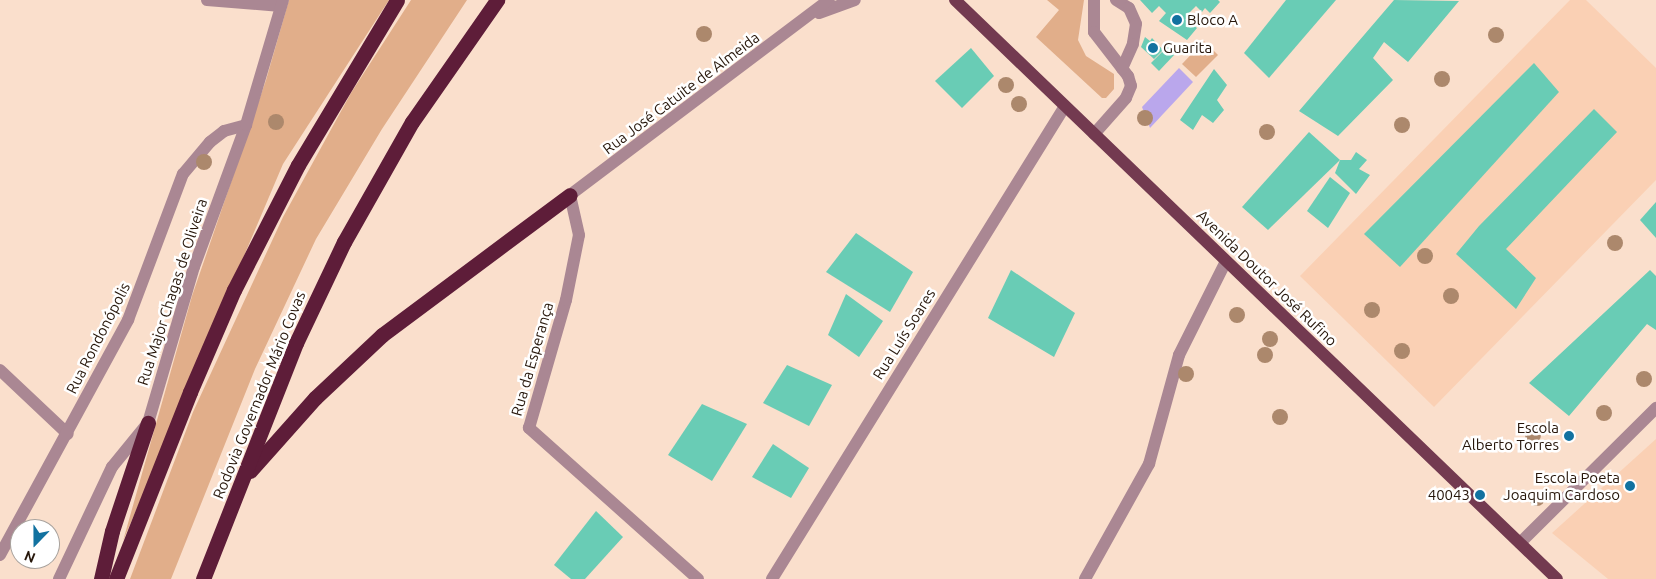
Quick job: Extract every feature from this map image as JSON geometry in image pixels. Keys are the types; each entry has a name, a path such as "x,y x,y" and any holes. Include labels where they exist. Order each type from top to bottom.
{"highway":[{"path":"116,579 190,392 234,290 298,165 396,0"},
{"name":"Rodovia Governador Mário Covas","path":"204,579 296,343 374,184 412,122 497,0"},
{"path":"244,477 315,398 382,336 570,195"},
{"path":"101,579 112,531 148,423"}],"main road":[{"name":"Avenida Doutor José Rufino","path":"955,0 1557,579"}],"street":[{"path":"206,0 282,3"},
{"name":"Rua José Catuite de Almeida","path":"570,195 812,16 829,0"},
{"name":"Rua José Catuite de Almeida","path":"812,16 855,0"},
{"path":"1116,0 1128,8 1136,24 1133,44 1122,69"},
{"path":"1094,134 1130,92 1130,78 1094,32 1097,2"},
{"name":"Rua Major Chagas de Oliveira","path":"59,579 112,467 148,423 194,267 246,125 282,3"},
{"name":"Rua Luís Soares","path":"772,579 1065,106"},
{"name":"Rua Rondonópolis","path":"0,555 68,434 128,320 183,174 210,142 224,131 246,125"},
{"name":"Rua da Esperança","path":"570,195 580,235 566,300 530,428 698,579"},
{"path":"1085,579 1149,464 1179,355 1226,261"},
{"path":"0,370 68,434"},
{"path":"1520,544 1656,408"}],"shaded area":[{"path":"289,0 389,0 283,164 123,541 192,296 266,80"},
{"path":"411,0 467,0 382,129 316,239 255,369 171,579 130,579 193,412 283,217 351,93"},
{"path":"1047,0 1084,0 1078,40 1086,56 1114,74 1114,89 1106,98 1102,98 1036,37 1059,10"},
{"path":"1570,0 1586,0 1656,68 1656,180 1434,407 1300,276"},
{"path":"1204,41 1218,55 1196,77 1182,64"},
{"path":"1179,68 1193,82 1150,128 1142,107"},
{"name":"Escola Poeta Joaquim Cardoso","path":"1656,439 1656,579 1608,579 1552,533"}],"building":[{"name":"Bloco A","path":"1140,0 1218,0 1220,2 1210,13 1205,8 1202,12 1196,6 1189,13 1195,19 1191,23 1197,28 1187,40 1159,21 1166,13 1159,6 1152,13"},
{"path":"1286,0 1336,0 1269,78 1244,53"},
{"path":"1394,0 1459,1 1408,62 1384,42 1373,58 1393,80 1338,136 1299,111"},
{"name":"Guarita","path":"1145,37 1150,41 1152,38 1163,50 1154,59 1141,47"},
{"path":"1168,46 1175,54 1159,71 1151,63"},
{"path":"971,48 994,76 962,108 935,81"},
{"path":"1534,63 1559,92 1400,267 1364,234"},
{"path":"1214,69 1227,85 1217,100 1224,110 1213,123 1202,115 1193,130 1180,120"},
{"path":"1594,109 1617,132 1506,249 1536,278 1516,309 1456,254 1479,226"},
{"path":"1309,132 1340,160 1268,230 1242,207"},
{"path":"1356,152 1367,160 1359,169 1370,175 1356,194 1335,173 1340,160 1351,160"},
{"path":"1330,177 1350,193 1328,228 1307,211"},
{"path":"1656,202 1656,238 1640,220"},
{"path":"856,233 913,272 890,312 826,272"},
{"path":"1011,270 1075,313 1054,357 988,318"},
{"path":"1650,270 1656,276 1656,330 1647,324 1569,416 1529,383"},
{"path":"846,294 883,321 859,357 828,335"},
{"path":"787,365 832,385 809,426 763,403"},
{"path":"702,404 747,424 712,481 668,455"},
{"path":"773,444 809,468 791,498 752,477"},
{"path":"596,511 623,537 585,579 571,579 554,565"}],"place":[{"name":"Bloco A","path":"1177,20"},
{"name":"Guarita","path":"1153,48"},
{"name":"Escola Alberto Torres","path":"1569,436"},
{"name":"Escola Poeta Joaquim Cardoso","path":"1630,486"},
{"name":"40043","path":"1480,495"}]}
